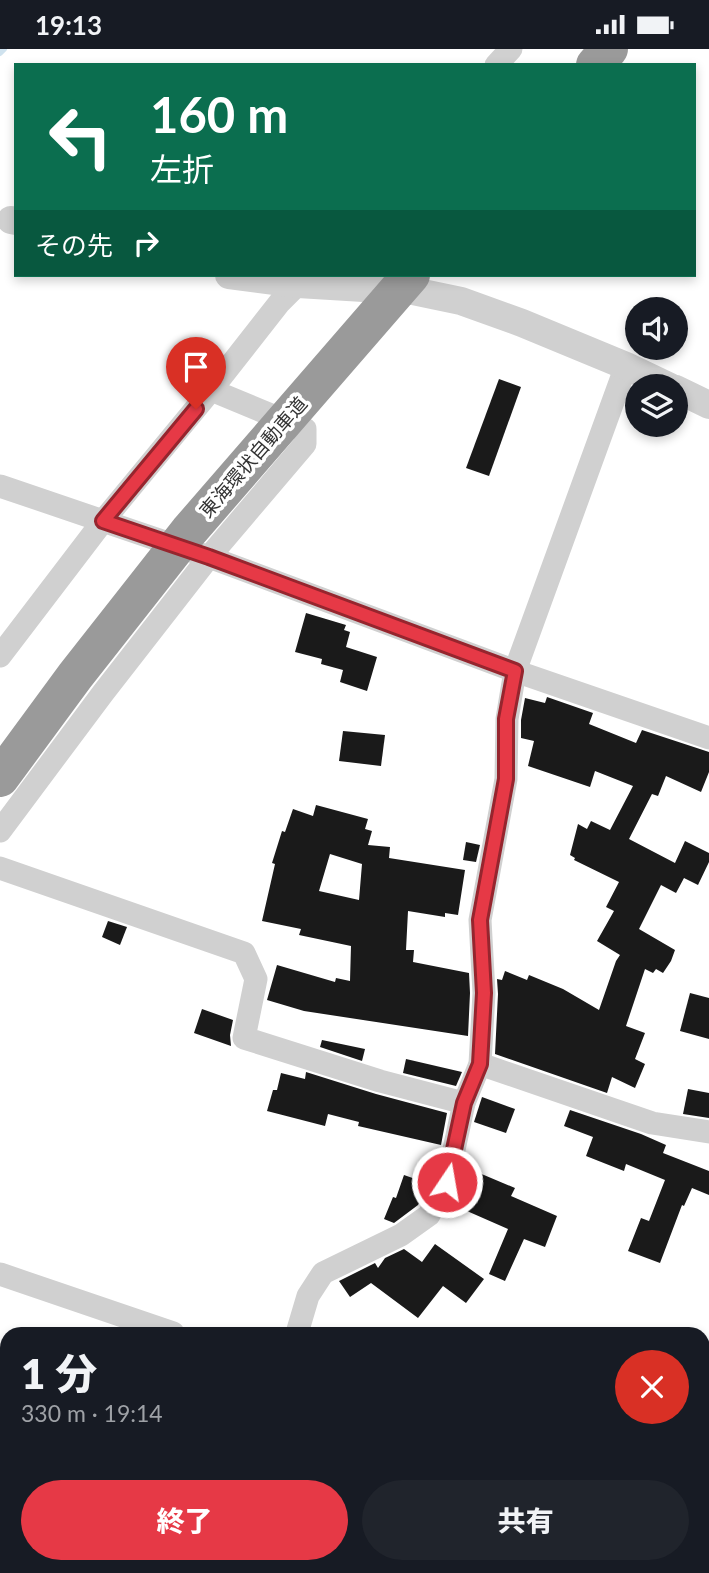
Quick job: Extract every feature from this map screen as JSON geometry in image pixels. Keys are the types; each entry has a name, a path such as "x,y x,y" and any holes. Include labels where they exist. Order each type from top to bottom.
{"highway":[{"path":"597,63 609,49"},
{"name":"東海環状自動車道","path":"0,778 75,676 189,531 409,277"}],"street":[{"path":"498,63 511,49"},
{"path":"265,277 413,291 461,301 522,323 643,374"},
{"path":"0,656 103,521 211,390 279,302 301,279"},
{"path":"299,1327 308,1296 323,1273 401,1235 429,1215 447,1182 464,1103 480,1064 484,993 480,920 506,779 506,719 515,671 626,366"},
{"path":"0,831 209,557 305,443 305,429 211,390"},
{"path":"688,394 708,402"},
{"path":"0,487 209,557 515,671 709,738"},
{"path":"0,868 244,953 256,979 244,1038 380,1081 464,1103"},
{"path":"480,1064 652,1123 709,1132"},
{"path":"0,1274 155,1327"}],"building":[{"path":"499,379 521,387 489,476 466,468"},
{"path":"306,613 346,625 344,630 350,632 346,647 377,657 367,691 340,682 343,670 321,664 322,659 295,652"},
{"path":"547,697 593,713 589,724 636,743 642,730 709,752 709,772 701,792 666,776 658,796 652,794 629,839 675,863 685,841 709,853 709,862 698,885 684,878 676,893 661,885 639,929 675,950 663,973 656,969 653,973 645,969 626,1026 645,1033 635,1059 645,1064 635,1088 612,1077 607,1093 495,1054 497,979 502,980 505,971 527,980 529,975 563,989 599,1010 620,955 597,941 614,911 606,907 619,882 574,860 570,855 578,824 587,829 591,821 610,830 633,786 595,771 590,787 528,766 534,741 521,738 525,698 545,703"},
{"path":"343,731 385,735 381,766 339,761"},
{"path":"316,805 368,819 365,829 372,831 368,845 390,847 389,858 465,870 458,915 445,913 445,917 408,911 406,950 414,950 413,962 469,973 468,1036 304,1011 267,1000 277,965 335,982 336,978 350,981 351,946 299,935 301,929 262,921 275,864 272,863 282,831 285,832 293,809 313,816","holes":["330,854 362,864 359,900 319,891"]},
{"path":"466,842 480,845 476,862 463,860"},
{"path":"108,921 127,927 120,945 102,937"},
{"path":"690,993 709,998 709,1039 680,1031"},
{"path":"202,1009 233,1020 231,1046 194,1033"},
{"path":"322,1040 365,1049 362,1061 320,1047"},
{"path":"406,1059 462,1072 456,1086 403,1073"},
{"path":"306,1072 447,1113 441,1145 358,1126 359,1122 328,1114 325,1126 267,1111 273,1090 277,1090 281,1073 305,1079"},
{"path":"688,1089 709,1093 709,1118 683,1114"},
{"path":"482,1097 515,1109 506,1133 474,1122"},
{"path":"570,1110 641,1134 666,1145 663,1153 709,1171 709,1195 692,1188 684,1206 682,1205 660,1263 628,1251 641,1218 649,1221 665,1180 626,1164 624,1171 586,1156 593,1137 564,1126"},
{"path":"435,1154 438,1155 434,1177 418,1205 394,1223 384,1219 393,1197 396,1198 404,1175 424,1182"},
{"path":"465,1167 515,1188 511,1196 557,1216 545,1247 524,1239 505,1281 489,1274 508,1229 451,1204 461,1185"},
{"path":"435,1244 484,1279 466,1303 443,1286 418,1318 371,1283 350,1297 339,1281 375,1263 378,1268 385,1258 404,1249 422,1262"}],"waterway":[{"path":"0,53 4,49"}],"route":[{"path":"196,409 103,521 209,557 515,671 506,719 506,779 480,920 484,993 480,1064 464,1103 447,1182"}]}
